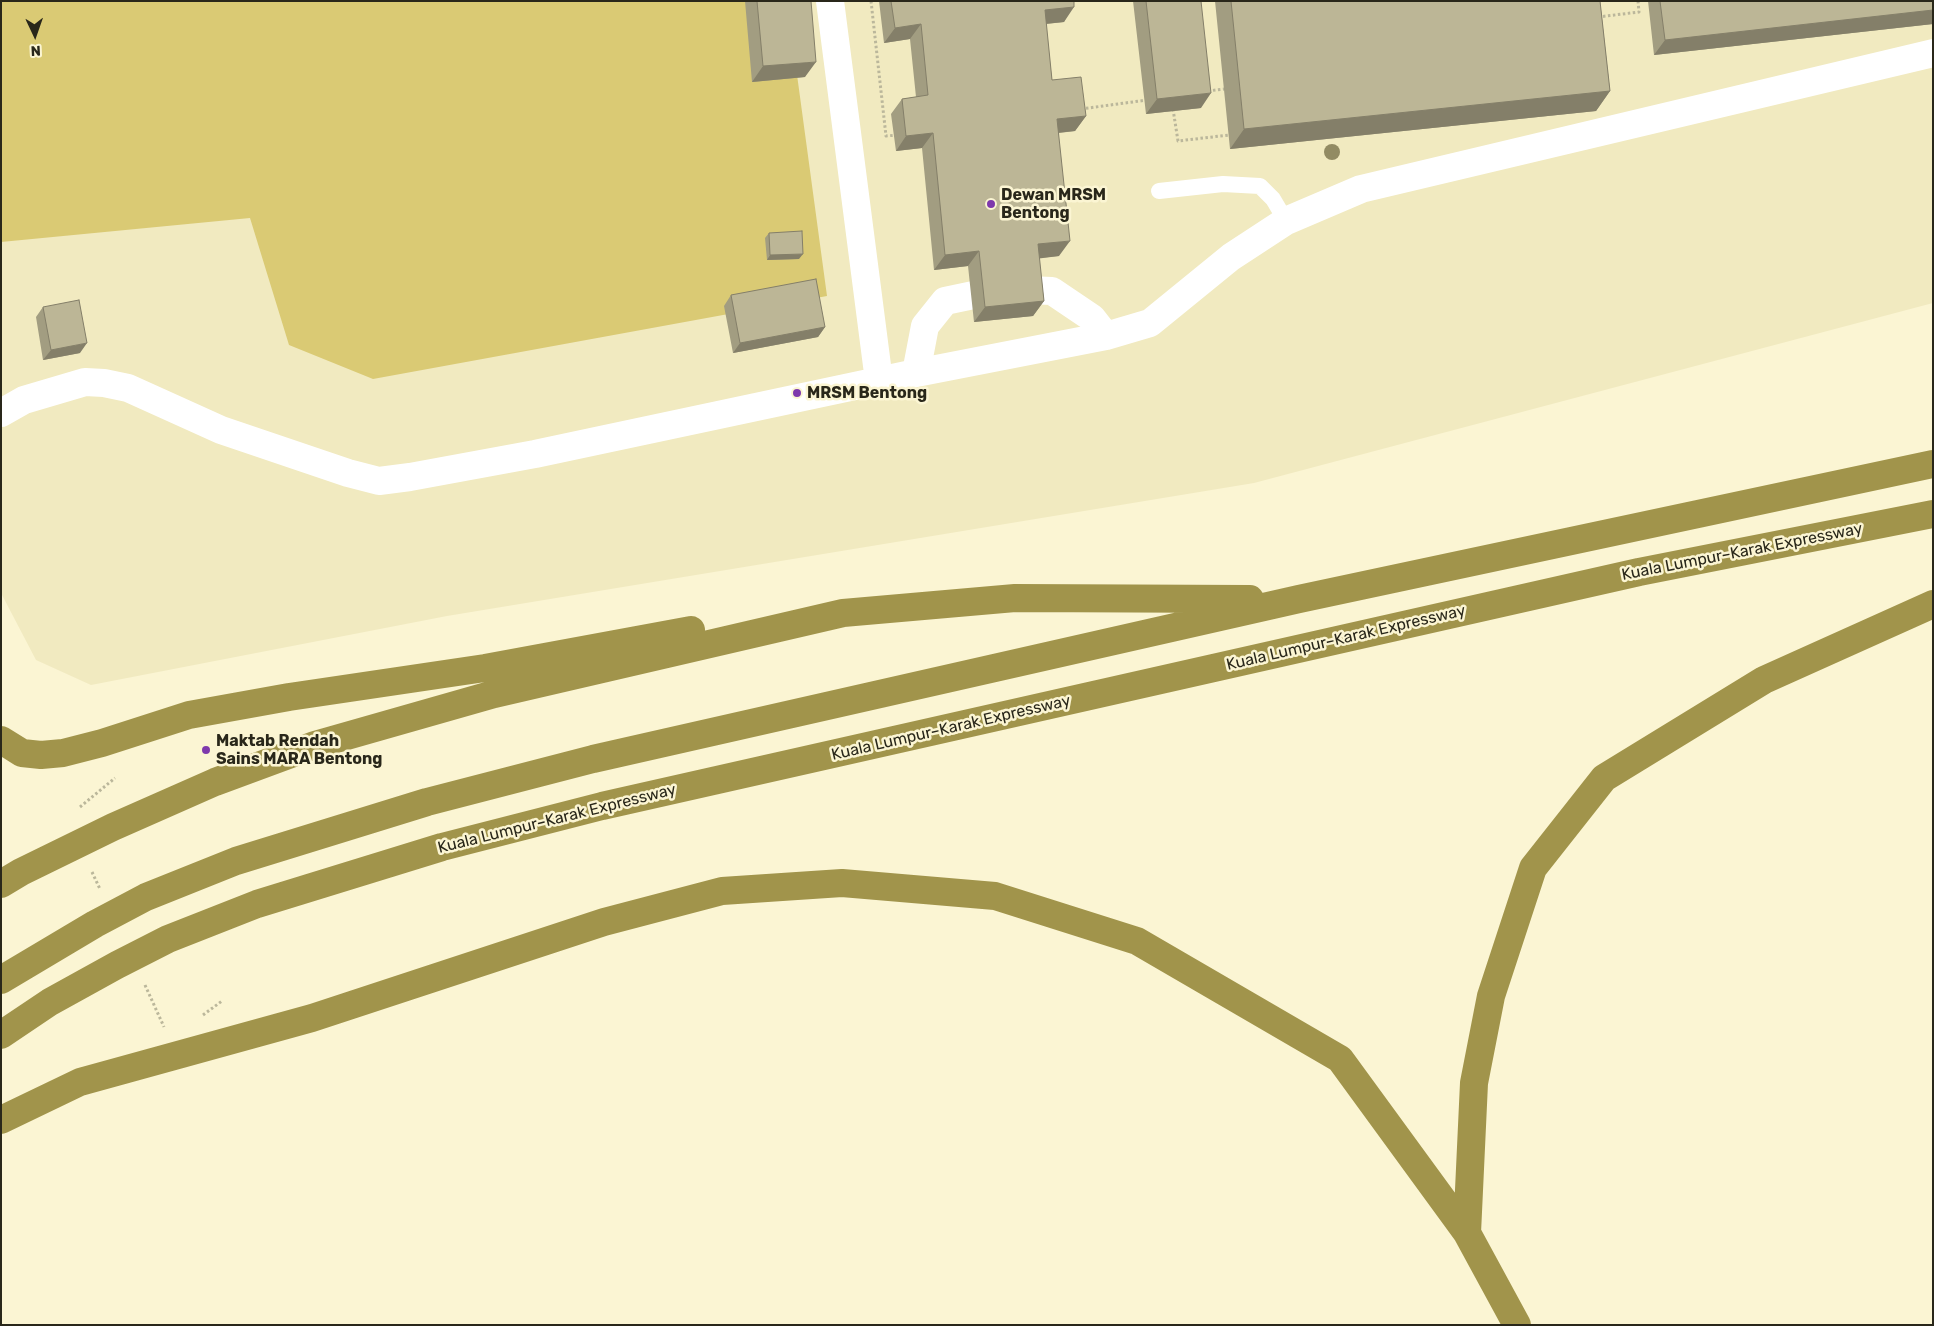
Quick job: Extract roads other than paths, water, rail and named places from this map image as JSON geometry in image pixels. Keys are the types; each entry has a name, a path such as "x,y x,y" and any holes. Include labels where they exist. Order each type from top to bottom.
{"highway":[{"path":"1,980 146,896 236,861 427,802 592,759 1299,599 1933,464"},
{"name":"Kuala Lumpur–Karak Expressway","path":"1,1035 50,1002 168,939 257,904 442,847 602,806 1639,572 1933,514"},
{"path":"1,740 22,752 41,755 63,752 102,743 189,715 290,697 484,668 756,618 843,613 1015,598 1299,599"},
{"path":"1467,1233 1474,1083 1491,996 1533,868 1604,778 1764,680 1933,604"},
{"path":"1,884 21,872 130,819 215,782 315,745 494,694 843,613"},
{"path":"1,1120 80,1082 312,1018 604,922 722,891 842,883 995,896 1137,941 1340,1059 1467,1233 1517,1325"}],"street":[{"path":"830,1 879,381"},
{"path":"1,413 24,400 85,382 104,383 128,388 221,430 348,473 379,480 410,477 534,454 879,381 1106,336 1150,323 1231,257 1286,220 1361,189 1933,52"},
{"path":"916,374 925,326 944,302 1002,290 1052,291 1092,318 1106,336"}],"lane":[{"path":"1159,191 1223,184 1260,186 1273,200 1286,220"}],"place":[{"name":"Dewan MRSM Bentong","path":"991,204"},
{"name":"MRSM Bentong","path":"797,393"},
{"name":"Maktab Rendah Sains MARA Bentong","path":"206,750"}]}
